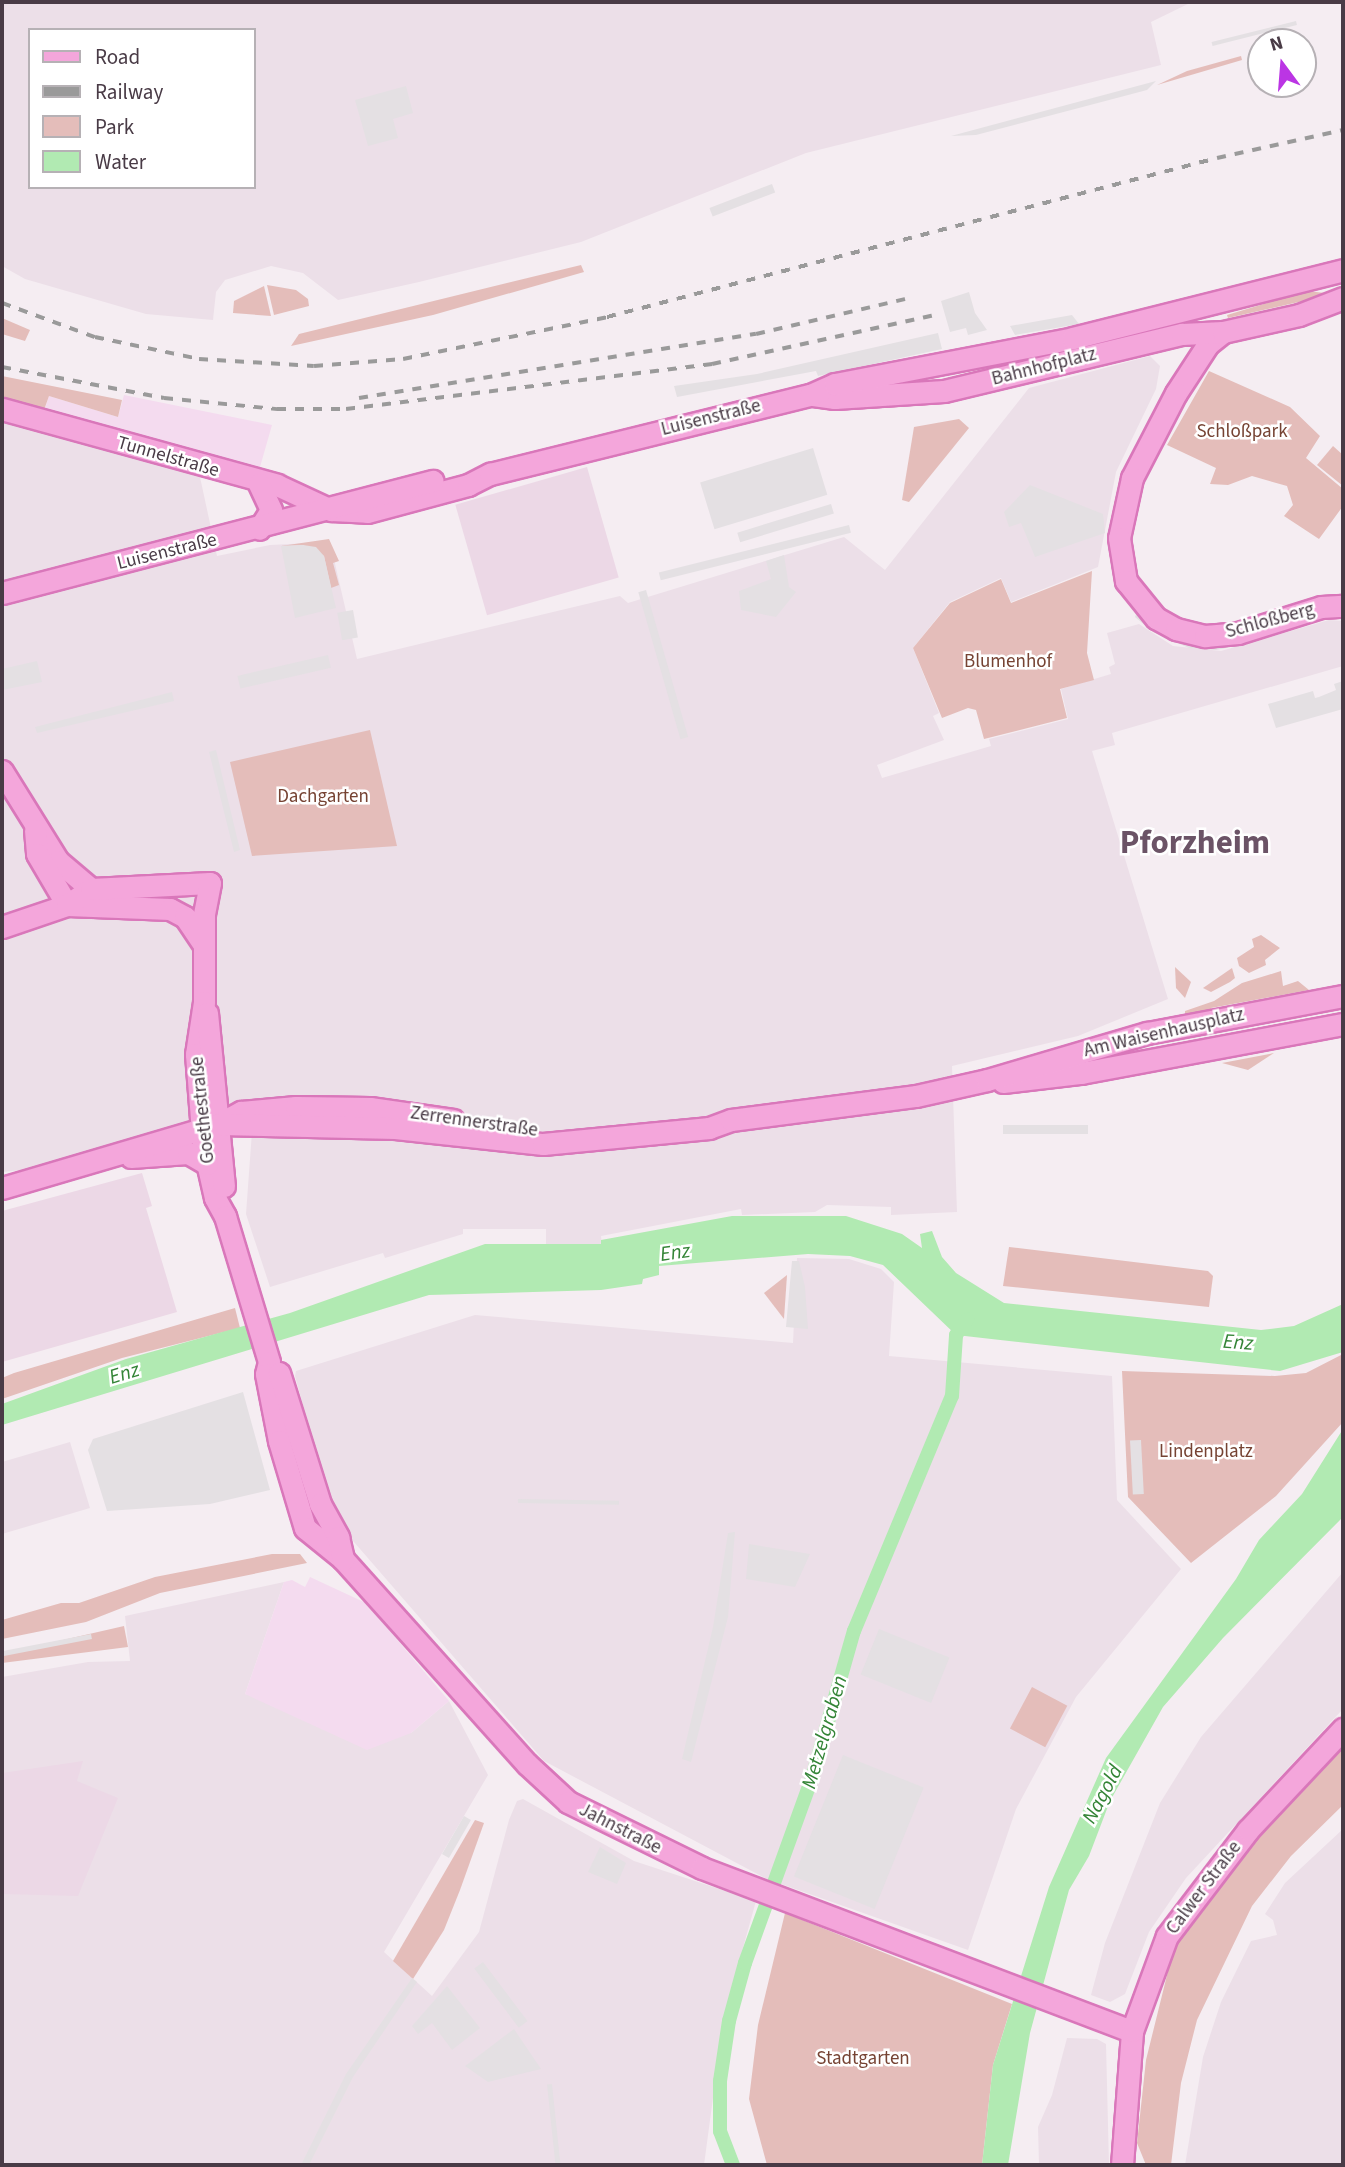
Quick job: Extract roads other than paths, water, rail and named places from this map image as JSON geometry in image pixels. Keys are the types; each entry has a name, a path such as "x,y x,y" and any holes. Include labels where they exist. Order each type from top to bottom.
{"main road":[{"name":"Bahnhofplatz","path":"950,362 1337,276"},
{"name":"Bahnhofplatz","path":"891,396 944,391 1196,333 1223,332 1300,315 1343,298"},
{"path":"1196,333 1217,303"},
{"path":"1300,315 1343,313"},
{"name":"Schloßberg","path":"1223,332 1208,344 1176,393 1142,457 1122,513 1120,562 1134,595 1167,625 1205,636 1238,633 1321,607 1343,606"},
{"name":"Schloßberg","path":"1176,393 1196,333"},
{"name":"Luisenstraße","path":"2,593 331,510 363,496 464,473 491,474 810,395 835,384 950,362"},
{"name":"Luisenstraße","path":"810,395 891,396"},
{"name":"Tunnelstraße","path":"2,409 259,484 277,485 331,510"},
{"path":"259,484 271,510 259,529"},
{"path":"2,771 35,831 68,873 91,889"},
{"path":"35,831 37,854 67,905"},
{"name":"Goethestraße","path":"170,886 210,883 204,945 204,1002 196,1054 225,1216 269,1362"},
{"path":"2,927 67,905 91,889 170,886"},
{"path":"108,906 170,886"},
{"path":"67,905 178,911 204,945"},
{"name":"Am Waisenhausplatz","path":"916,1096 987,1080 1147,1033 1343,996"},
{"path":"1322,1000 1337,1025"},
{"name":"Goethestraße","path":"204,1002 212,1029 214,1077 207,1164 215,1198 225,1216"},
{"name":"Am Waisenhausplatz","path":"987,1080 1011,1083 1081,1073 1337,1025"},
{"path":"214,1077 231,1099 259,1110"},
{"name":"Zerrennerstraße","path":"210,1126 372,1126 543,1144 709,1128 732,1120 916,1096"},
{"name":"Zerrennerstraße","path":"2,1188 210,1126 241,1112 259,1110 370,1108 544,1132 709,1115 732,1120"},
{"path":"118,1154 139,1160 188,1153 207,1164"},
{"name":"Jahnstraße","path":"269,1362 266,1374 294,1500 305,1528 343,1559 549,1787 640,1840 775,1897 1132,2031"},
{"name":"Calwer Straße","path":"1122,2165 1132,2031 1167,1936 1200,1888 1343,1729"}],"water":[{"name":"Enz","path":"732,1216 846,1216 902,1234 922,1248 920,1234 932,1231 942,1257 956,1273 1004,1303 1261,1330 1294,1326 1343,1304 1343,1352 1280,1371 956,1335 883,1265 850,1256 808,1254 659,1266 659,1275 643,1279 642,1284 601,1290 429,1295 2,1425 2,1404 126,1359 290,1313 485,1244 601,1244 601,1240"},
{"name":"Nagold","path":"1343,1429 1343,1517 1223,1638 1163,1707 1110,1801 1089,1856 1069,1890 1030,2033 1008,2165 982,2165 993,2065 1049,1887 1106,1758 1236,1579 1259,1540 1302,1494"}],"waterway":[{"name":"Metzelgraben","path":"733,2165 720,2131 720,2081 729,2021 745,1963 812,1778 854,1631 952,1396 956,1335 967,1320"}],"railway":[{"path":"2,303 95,337 199,359 314,366 403,359 607,317 1217,158 1343,130"},
{"path":"359,398 756,334 909,298"},
{"path":"2,367 164,398 277,409 346,409 712,364 934,315"}],"district":[{"name":"Pforzheim","path":"1195,843"}],"park label":[{"name":"Schloßpark","path":"1242,432"},
{"name":"Blumenhof","path":"1008,662"},
{"name":"Dachgarten","path":"323,797"},
{"name":"Lindenplatz","path":"1206,1452"},
{"name":"Stadtgarten","path":"863,2059"}]}
